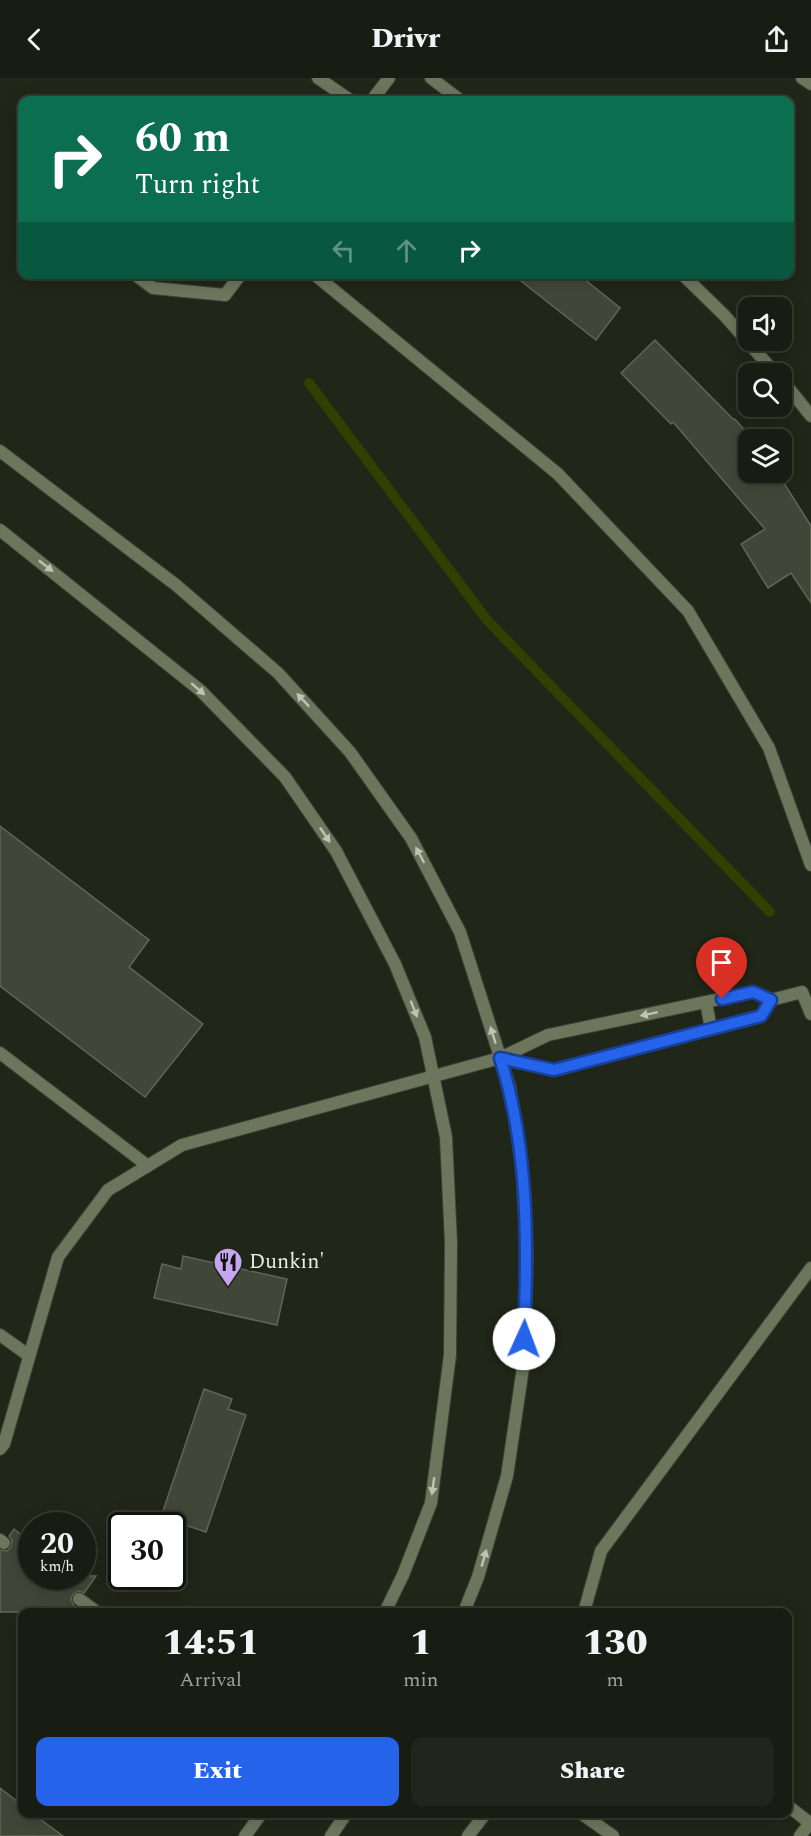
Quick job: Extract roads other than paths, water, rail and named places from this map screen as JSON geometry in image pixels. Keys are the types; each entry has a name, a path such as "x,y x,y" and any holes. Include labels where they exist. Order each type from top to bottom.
{"street":[{"path":"318,78 344,96"},
{"path":"375,96 389,78"},
{"path":"431,78 455,96"},
{"path":"802,78 811,84"},
{"path":"141,279 153,288 225,296 237,279"},
{"path":"320,279 558,474 688,611 769,748 811,865"},
{"path":"687,279 725,316 766,363"},
{"path":"792,392 811,416"},
{"path":"0,451 176,585 278,673 350,752 411,838 460,932 510,1088 522,1166 527,1253 524,1361 507,1476 478,1577 466,1608"},
{"path":"0,530 201,691 285,777 336,850 395,963 425,1037 446,1137 451,1243 450,1355 431,1503 403,1575 387,1608"},
{"path":"0,1449 4,1444 57,1257 108,1190 182,1145 500,1058 548,1035 753,992 771,1000 802,992 811,1014"},
{"path":"500,1058 554,1070 761,1016 771,1000"},
{"path":"706,1002 711,1029"},
{"path":"0,1053 148,1166"},
{"path":"585,1608 601,1551 811,1268"},
{"path":"0,1335 28,1355"},
{"path":"79,1599 91,1608"},
{"path":"792,1809 810,1823 800,1836"},
{"path":"245,1836 258,1818"},
{"path":"331,1836 343,1818"},
{"path":"468,1836 482,1818"},
{"path":"588,1818 613,1836"}],"waterway":[{"path":"309,383 487,620 770,912"}],"place":[{"name":"Dunkin'","path":"228,1288"}]}
